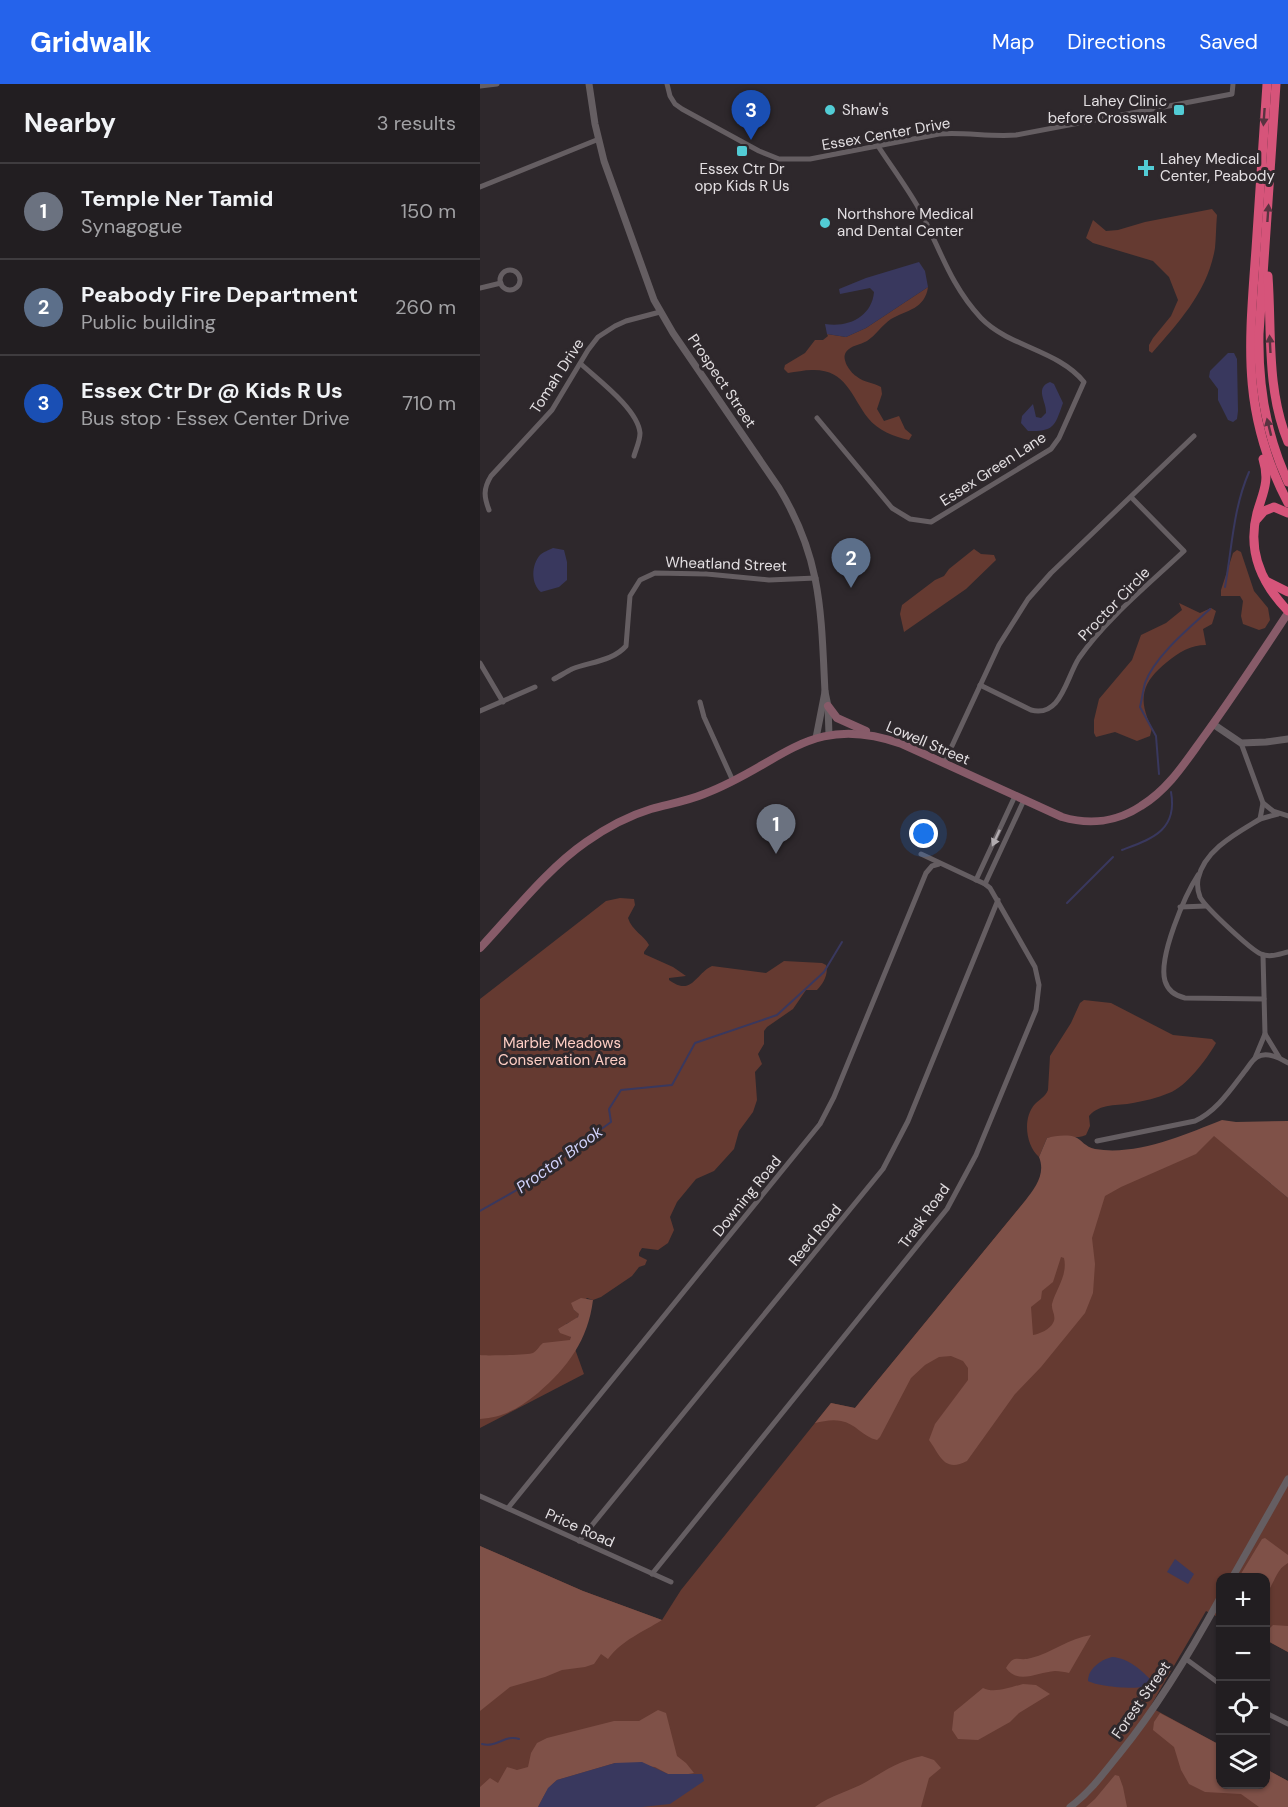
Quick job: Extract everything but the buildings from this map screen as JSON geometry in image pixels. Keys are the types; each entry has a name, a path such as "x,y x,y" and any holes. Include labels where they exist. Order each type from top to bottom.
{"highway":[{"path":"1267,84 1246,382 1249,406 1267,479 1256,521 1255,552 1260,570 1271,592 1288,612"},
{"path":"1276,84 1259,334 1260,382 1269,430 1288,482"},
{"path":"1266,245 1272,373 1278,411 1288,442"},
{"path":"1249,348 1252,397 1260,433 1276,479 1288,503"},
{"path":"1256,521 1263,511 1269,508 1281,508 1288,513"},
{"path":"1266,581 1288,592"}],"main road":[{"name":"Lowell Street","path":"480,948 550,874 585,842 623,820 648,810 705,794 792,748 829,735 876,736 902,744 1072,820 1096,822 1121,816 1143,805 1161,791 1179,771 1288,612"},
{"path":"828,706 843,722 876,736"}],"street":[{"path":"480,86 496,84"},
{"name":"Prospect Street","path":"589,84 599,140 621,210 660,312 787,502 803,535 816,578 821,615 829,735"},
{"name":"Essex Center Drive","path":"667,84 670,96 682,110 772,157 802,160 949,133 1016,135 1232,94 1233,84"},
{"path":"480,187 599,140"},
{"name":"Essex Green Lane","path":"817,418 892,508 910,519 931,522 1051,449 1059,438 1084,382 1068,366 997,330 976,312 946,268 914,199 878,146"},
{"path":"480,288 501,283"},
{"name":"Tomah Drive","path":"489,510 484,495 490,476 552,410 593,343 605,332 626,321 660,312"},
{"path":"581,364 626,407 635,419 640,432 634,456"},
{"path":"944,763 1005,634 1028,599 1051,573 1194,436"},
{"name":"Proctor Circle","path":"980,685 1031,710 1038,712 1049,710 1057,702 1076,663 1092,641 1184,551 1131,497"},
{"name":"Wheatland Street","path":"554,679 572,670 609,658 626,646 630,596 640,580 655,573 706,573 769,580 816,578"},
{"path":"480,663 503,702"},
{"path":"480,711 535,687"},
{"name":"Prospect Street","path":"816,738 825,692"},
{"path":"700,702 704,717 733,781"},
{"path":"1213,724 1240,743 1263,802 1278,814"},
{"path":"1240,743 1288,740"},
{"path":"976,880 1015,796"},
{"path":"921,854 986,884 1024,800"},
{"path":"1260,819 1263,802"},
{"path":"1264,999 1192,998 1174,994 1166,984 1164,971 1180,907 1218,847 1260,819 1278,814 1288,816"},
{"name":"Downing Road","path":"508,1508 820,1124 834,1097 926,873 932,866 941,864"},
{"path":"1202,870 1198,879 1198,890 1206,906 1254,950 1263,955 1273,956 1288,952"},
{"name":"Trask Road","path":"652,1574 933,1229 966,1176 1038,1001 1040,985 1035,967 998,900 986,884"},
{"name":"Reed Road","path":"579,1541 883,1169 908,1120 998,900"},
{"path":"1180,907 1206,906"},
{"path":"1098,1141 1189,1123 1201,1118 1218,1104 1255,1058 1265,1034 1263,955"},
{"path":"1265,1034 1281,1058 1288,1063"},
{"path":"1255,1058 1265,1055 1281,1058"},
{"path":"1235,1573 1288,1479"},
{"name":"Price Road","path":"480,1496 670,1582"},
{"name":"Forest Street","path":"1070,1807 1098,1782 1140,1729 1161,1700 1216,1607"},
{"path":"1186,1659 1217,1681"},
{"path":"1270,1715 1288,1724"}],"green space":[{"path":"1212,209 1217,215 1215,248 1206,278 1191,305 1152,353 1149,351 1149,345 1171,316 1178,300 1169,277 1153,261 1093,243 1086,238 1093,220 1106,231 1118,230 1145,222"},
{"path":"928,287 919,304 891,319 870,339 850,348 845,355 847,365 854,374 862,380 881,387 882,394 877,409 884,421 899,416 905,429 912,435 909,440 876,426 862,410 846,385 833,374 812,370 788,373 784,369 785,365 805,353 815,340 823,340 828,336 827,334 846,337 866,328"},
{"path":"974,549 981,554 994,555 996,560 966,589 904,632 900,614 902,605 935,580 944,576 949,569"},
{"path":"1237,550 1241,552 1254,591 1268,608 1270,620 1265,628 1259,630 1243,624 1241,616 1243,601 1240,596 1221,596 1233,553"},
{"path":"1179,603 1200,613 1211,608 1216,611 1212,624 1203,629 1206,645 1190,648 1176,655 1159,669 1147,684 1144,692 1144,708 1152,728 1150,736 1137,741 1115,732 1096,737 1094,720 1099,699 1132,660 1141,635 1166,623 1182,610"},
{"name":"Marble Meadows Conservation Area","path":"620,898 634,899 635,905 628,918 649,945 644,954 673,967 686,976 669,978 677,985 688,985 712,966 766,973 784,961 822,963 827,968 826,975 817,990 806,990 793,1009 764,1031 764,1044 758,1054 762,1064 755,1072 757,1100 753,1112 739,1131 734,1149 714,1171 696,1179 677,1202 670,1217 674,1230 668,1243 658,1250 642,1248 639,1256 647,1260 645,1265 639,1267 632,1276 601,1297 593,1300 587,1298 574,1310 580,1314 566,1324 584,1374 480,1428 480,999 606,901"},
{"path":"1084,1000 1111,1003 1173,1035 1212,1039 1216,1043 1196,1072 1176,1090 1146,1100 1098,1109 1089,1116 1090,1126 1086,1135 1047,1138 1039,1157 1031,1146 1027,1132 1028,1117 1035,1104 1048,1090 1050,1056 1071,1023 1080,1003"},
{"path":"1214,1135 1288,1198 1288,1652 1270,1642 1270,1573 1216,1573 1216,1616 1206,1611 1150,1707 1216,1743 1216,1789 1270,1789 1270,1771 1288,1781 1288,1807 480,1807 480,1546 583,1591 662,1620 681,1590 831,1403 855,1408 1025,1201"}],"shaded area":[{"path":"919,262 925,271 928,287 866,328 846,337 827,334 825,324 851,322 864,314 869,308 874,292 870,288 840,294 839,289"},
{"path":"1228,353 1234,353 1237,359 1238,411 1237,419 1233,422 1228,420 1218,400 1218,389 1209,377 1210,371"},
{"path":"1050,382 1054,384 1063,403 1056,422 1044,430 1028,431 1021,423 1022,416 1033,404 1036,417 1041,418 1046,413 1042,392 1045,385"},
{"path":"553,548 564,550 567,580 559,587 541,592 535,584 535,564 540,555"},
{"path":"1222,1120 1288,1121 1288,1198 1214,1136 1196,1154 1105,1196 1092,1238 1095,1264 1093,1293 1085,1313 1041,1367 1015,1394 967,1461 948,1464 929,1440 935,1424 968,1380 968,1368 963,1361 951,1356 939,1357 925,1365 911,1378 877,1440 846,1422 831,1420 815,1423 831,1403 855,1408 1025,1201 1040,1175 1039,1157 1047,1138 1072,1136 1095,1149 1127,1150 1176,1138","holes":["1061,1257 1064,1258 1063,1276 1052,1304 1054,1316 1052,1325 1033,1335 1031,1307 1041,1299 1042,1291 1053,1282"]},
{"path":"581,1298 593,1300 587,1328 575,1352 559,1373 538,1393 511,1411 480,1419 480,1355 530,1354 543,1343 570,1340 571,1337 560,1333 558,1329 578,1317 579,1314 571,1303"},
{"path":"1265,1538 1288,1555 1288,1563 1280,1569 1270,1587 1270,1573 1241,1573 1262,1539"},
{"path":"480,1546 583,1591 662,1620 626,1641 608,1659 601,1654 594,1664 562,1670 510,1687 480,1711"},
{"path":"1175,1559 1194,1574 1188,1584 1167,1572"},
{"path":"1273,1625 1288,1626 1288,1652 1270,1642 1270,1628"},
{"path":"1091,1635 1069,1673 1055,1671 1022,1677 1016,1676 1006,1668 1014,1659 1039,1656 1075,1639"},
{"path":"1112,1657 1135,1666 1153,1684 1121,1687 1088,1681 1090,1673 1096,1666"},
{"path":"1023,1684 1036,1685 1050,1694 1019,1713 1010,1722 978,1740 958,1739 952,1730 954,1712 983,1688 997,1690"},
{"path":"658,1710 666,1713 677,1756 694,1773 668,1774 655,1767 615,1763 557,1780 548,1789 538,1807 480,1807 480,1787 490,1778 498,1783 507,1767 517,1770 528,1767 531,1753 537,1743 547,1738 614,1721 639,1721"},
{"path":"1160,1713 1216,1743 1216,1789 1270,1789 1270,1771 1288,1781 1288,1807 1259,1807 1241,1794 1205,1792 1189,1784 1181,1770 1174,1747 1153,1730 1154,1722"},
{"path":"922,1756 934,1760 941,1768 929,1778 921,1807 815,1807 893,1766"},
{"path":"642,1762 668,1774 702,1774 704,1781 670,1804 642,1807 538,1807 548,1788 557,1780 615,1763"},
{"path":"1115,1775 1119,1776 1127,1807 1086,1807 1095,1799"}],"waterway":[{"name":"Proctor Brook","path":"1225,587 1236,514 1249,472"},
{"name":"Proctor Brook","path":"1159,774 1156,736 1140,707 1145,683 1164,653 1210,609"},
{"name":"Proctor Brook","path":"1122,850 1152,837 1166,825 1172,805 1171,792"},
{"name":"Proctor Brook","path":"1067,903 1113,857"},
{"name":"Proctor Brook","path":"480,1211 522,1187 611,1122 609,1109 621,1090 672,1085 695,1043 777,1015 824,972 842,942"},
{"path":"482,1744 492,1744 509,1738 519,1739"}],"place":[{"name":"Shaw's","path":"830,110"},
{"name":"Lahey Clinic before Crosswalk","path":"1179,110"},
{"name":"Essex Ctr Dr @ Kids R Us","path":"751,140"},
{"name":"Essex Ctr Dr opp Kids R Us","path":"742,151"},
{"name":"Lahey Medical Center, Peabody","path":"1146,168"},
{"name":"Northshore Medical and Dental Center","path":"825,223"},
{"name":"Peabody Fire Department","path":"851,588"},
{"name":"Temple Ner Tamid","path":"776,854"}]}
